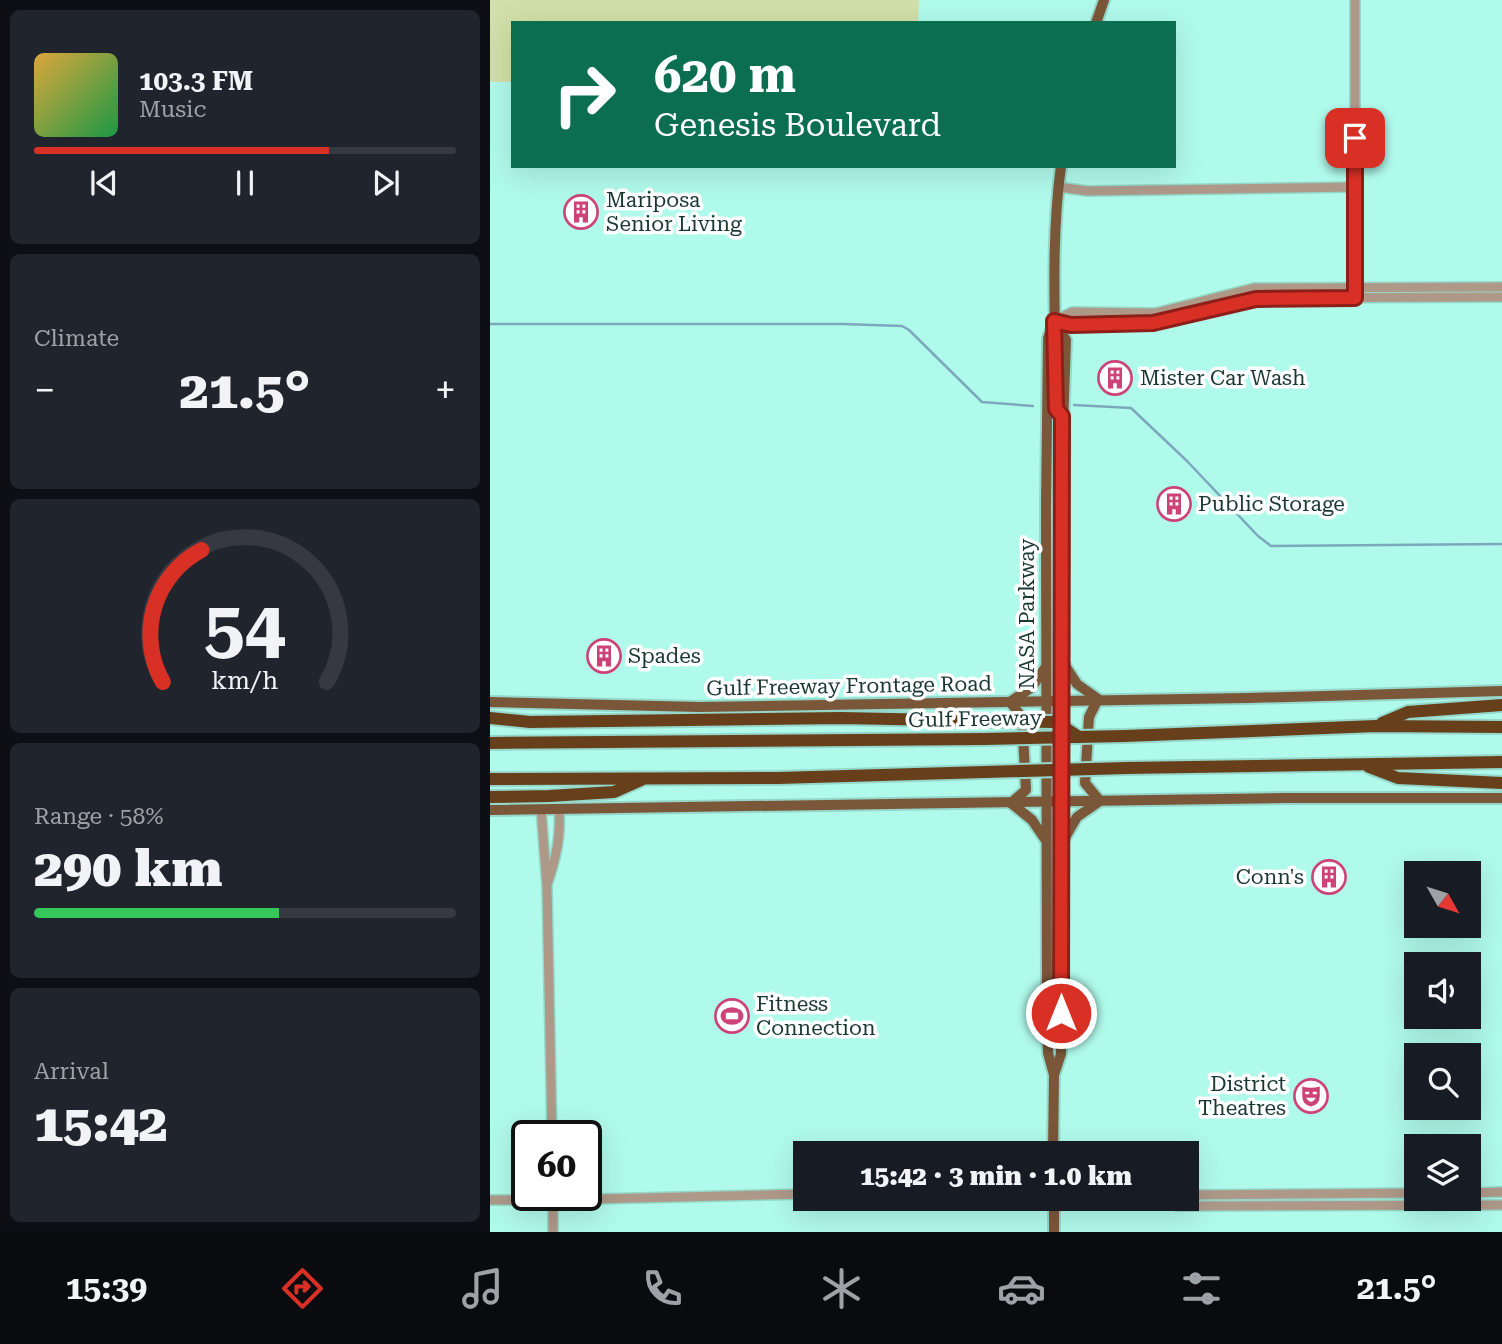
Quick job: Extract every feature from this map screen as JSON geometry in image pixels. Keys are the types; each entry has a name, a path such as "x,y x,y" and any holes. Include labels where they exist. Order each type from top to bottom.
{"highway":[{"path":"1376,726 1408,712 1502,705"},
{"path":"490,718 530,722 841,718 1056,723 1079,737"},
{"name":"Gulf Freeway","path":"490,743 984,739 1376,726 1502,727"},
{"path":"490,779 778,778 1127,768 1502,762"},
{"path":"1363,764 1398,778 1502,783"},
{"path":"490,797 614,792 647,778"}],"main road":[{"path":"1097,21 1104,0"},
{"name":"NASA Parkway","path":"1053,1141 1054,1075 1048,1053 1046,454 1048,338 1054,321 1061,168"},
{"name":"NASA Parkway","path":"1054,321 1066,340 1062,416 1061,1054 1054,1075"},
{"path":"1046,454 1062,455"},
{"path":"1061,659 1077,684 1098,699 1089,717 1085,783 1100,801"},
{"path":"1011,803 1026,790 1022,717 1010,702 1032,687 1046,666"},
{"name":"Gulf Freeway Frontage Road","path":"490,702 700,707 1061,702 1502,691"},
{"path":"490,810 1502,797"},
{"path":"1062,843 1077,817 1100,801"},
{"path":"1011,803 1032,820 1046,841"},
{"path":"1054,1211 1054,1232"}],"street":[{"path":"1355,0 1355,293"},
{"path":"1058,187 1088,191 1355,187"},
{"path":"1476,287 1477,298"},
{"path":"1054,321 1071,325 1153,323 1256,299 1502,287"},
{"path":"1355,293 1502,297"},
{"path":"541,810 547,887 552,1120"},
{"path":"547,887 558,851 559,810"},
{"path":"1481,1193 1502,1192"},
{"path":"1384,1193 1384,1206"},
{"path":"1199,1195 1404,1193"},
{"path":"602,1197 793,1194"},
{"path":"490,1200 511,1199"},
{"path":"1199,1206 1502,1205"},
{"path":"553,1211 553,1232"}],"green space":[{"path":"490,0 919,0 918,21 511,21 511,82 490,82"}],"waterway":[{"path":"490,324 902,326 982,402 1033,406"},
{"path":"1074,405 1131,408 1271,546 1502,544"}],"place":[{"name":"Mariposa Senior Living","path":"581,212"},
{"name":"Mister Car Wash","path":"1115,378"},
{"name":"Public Storage","path":"1174,504"},
{"name":"Spades","path":"604,656"},
{"name":"Conn's","path":"1329,877"},
{"name":"Fitness Connection","path":"732,1016"},
{"name":"District Theatres","path":"1311,1096"}],"route":[{"path":"1061,1013 1062,416 1056,409 1054,321 1071,325 1153,323 1244,300 1355,298 1355,138"}]}
